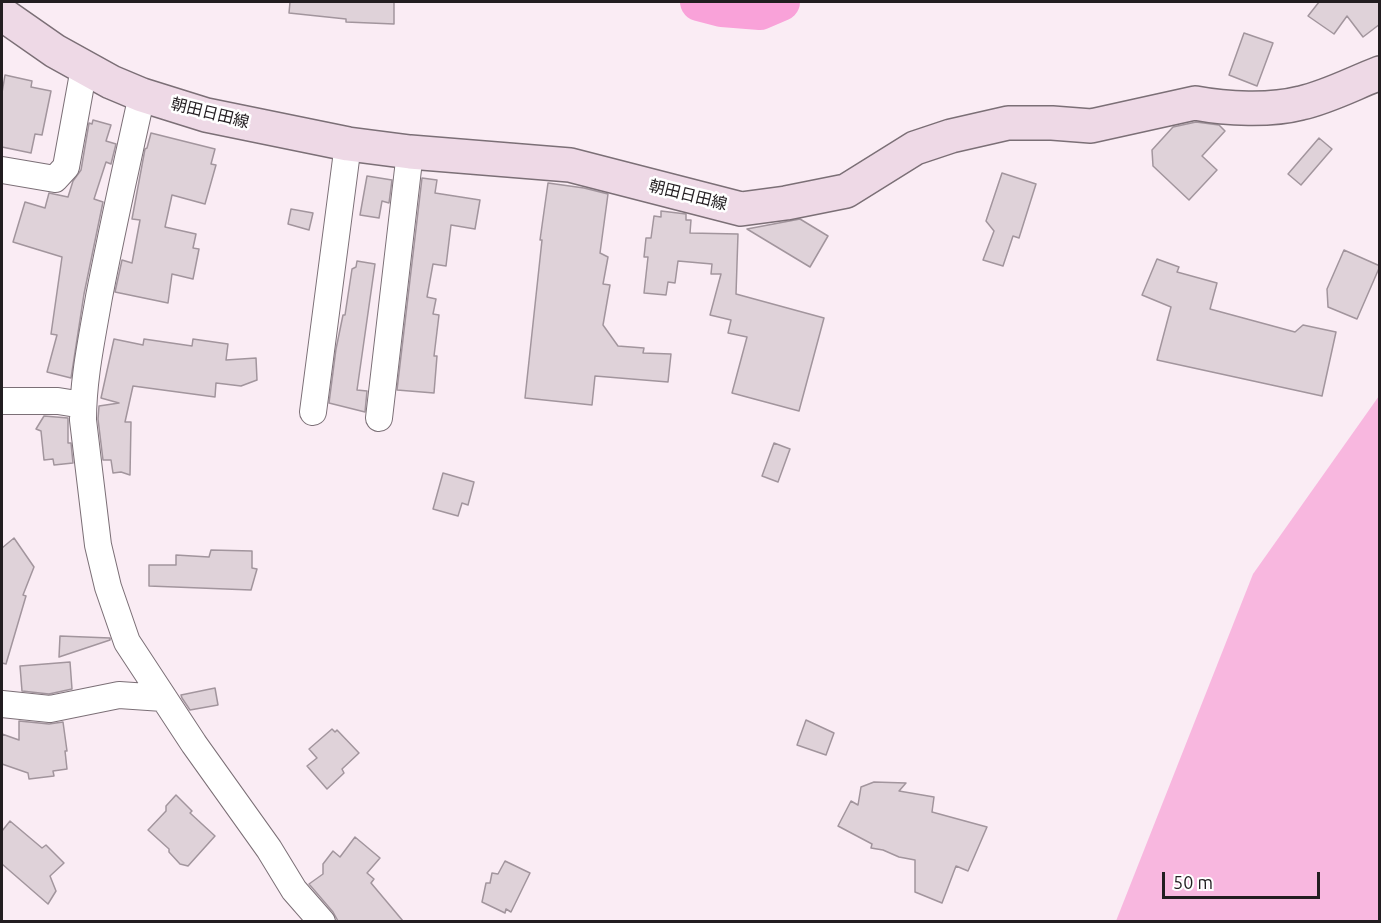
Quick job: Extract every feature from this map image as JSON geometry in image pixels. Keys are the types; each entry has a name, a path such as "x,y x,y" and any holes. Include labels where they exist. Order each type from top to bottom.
{"main road":[{"name":"朝田日田線","path":"2,14 84,68 111,82 142,95 206,115 348,144 410,152 570,165 741,209 846,191 915,148 951,136 1008,123 1092,126 1195,103 1209,106 1270,108 1303,103 1380,73"}],"street":[{"path":"2,170 55,179 66,167 84,68"},
{"path":"142,95 92,335 83,405 98,545 108,587 127,642 163,698 269,849 294,890 322,921"},
{"path":"313,412 348,144"},
{"path":"379,418 410,152"},
{"path":"2,401 58,401 83,405"},
{"path":"2,704 50,709 119,695 163,698"}],"shaded area":[{"path":"1379,396 1379,921 1116,921 1253,574"}],"building":[{"path":"290,2 394,2 394,24 346,22 346,19 289,13"},
{"path":"1319,2 1380,2 1380,24 1363,37 1347,16 1334,34 1308,16"},
{"path":"1244,33 1273,43 1257,86 1229,75"},
{"path":"5,75 32,81 31,87 51,91 42,135 35,134 31,153 2,147 2,93"},
{"path":"93,120 111,125 106,141 116,144 111,164 106,162 94,199 103,202 84,294 71,378 47,372 57,335 51,334 62,257 13,242 25,202 45,208 49,193 68,197 73,181 81,170 89,123 92,124"},
{"path":"1196,122 1219,125 1225,131 1202,156 1217,170 1189,200 1153,166 1152,150 1173,127"},
{"path":"151,133 215,149 211,164 216,165 205,204 172,195 165,227 196,234 193,248 199,249 193,279 172,274 168,303 115,292 122,260 132,263 140,220 132,219 145,149"},
{"path":"1319,138 1332,149 1301,185 1288,174"},
{"path":"1002,173 1036,184 1019,238 1013,236 1003,266 983,260 994,231 986,221"},
{"path":"367,176 392,180 389,203 382,201 379,218 360,215"},
{"path":"422,178 437,180 435,193 480,200 475,229 451,225 446,266 433,264 427,297 436,299 433,314 439,315 434,356 437,356 434,393 397,390"},
{"path":"548,183 608,194 600,253 608,257 603,284 610,285 603,325 618,346 644,348 643,353 671,354 668,382 595,376 592,405 525,398 542,240 540,240"},
{"path":"291,209 313,213 309,230 288,224"},
{"path":"661,211 686,214 686,220 691,220 690,233 738,234 736,294 824,318 799,411 732,393 747,337 728,333 731,320 710,315 721,274 711,274 712,264 678,261 675,283 668,282 666,295 644,293 648,257 644,257 646,238 651,238 654,216 661,217"},
{"path":"800,219 828,236 810,267 747,229"},
{"path":"1344,250 1380,266 1357,319 1328,307 1327,289"},
{"path":"1157,259 1179,267 1177,272 1217,283 1210,309 1295,332 1303,325 1336,332 1322,396 1157,360 1171,307 1142,295"},
{"path":"357,261 375,264 357,390 367,391 365,412 329,403 336,349 343,315 345,315 352,269 356,267"},
{"path":"114,339 143,345 144,339 192,346 193,339 228,344 226,360 256,358 257,380 241,386 216,383 215,397 133,386 125,422 131,422 130,475 121,472 113,473 111,460 103,460 98,419 99,406 119,403 101,398"},
{"path":"44,416 68,418 68,443 71,443 73,463 54,465 53,459 44,460 41,431 36,429"},
{"path":"774,443 790,449 778,482 762,476"},
{"path":"443,473 474,482 468,505 462,503 458,516 433,509"},
{"path":"14,538 34,567 23,595 26,596 6,664 2,663 2,548"},
{"path":"211,550 252,551 252,568 257,569 251,590 149,586 149,565 176,565 176,555 209,557"},
{"path":"60,636 110,638 110,640 59,657"},
{"path":"70,662 72,689 49,694 22,691 20,666"},
{"path":"215,688 218,705 190,710 181,695"},
{"path":"806,720 834,733 826,755 797,745"},
{"path":"19,721 49,724 63,722 67,769 53,771 54,776 29,779 28,773 2,764 2,734 19,740"},
{"path":"332,729 335,732 337,730 359,753 342,769 344,773 327,789 307,766 317,758 309,749"},
{"path":"874,782 906,783 899,791 934,797 932,812 987,827 968,871 956,866 942,903 915,892 915,860 871,848 872,844 838,826 851,801 858,805 861,787"},
{"path":"176,795 192,811 190,813 215,836 188,866 180,864 169,849 148,830 166,811 166,806"},
{"path":"10,821 42,848 46,845 64,863 50,876 56,891 48,904 2,864 2,831"},
{"path":"355,837 380,858 367,873 374,879 371,883 403,921 338,921 309,884 323,874 323,864 333,851 340,857"},
{"path":"505,861 530,873 511,912 506,909 505,913 482,902 486,883 490,883 492,873 498,874"}],"waterway":[{"path":"699,2 722,8 760,11 781,2"}]}
